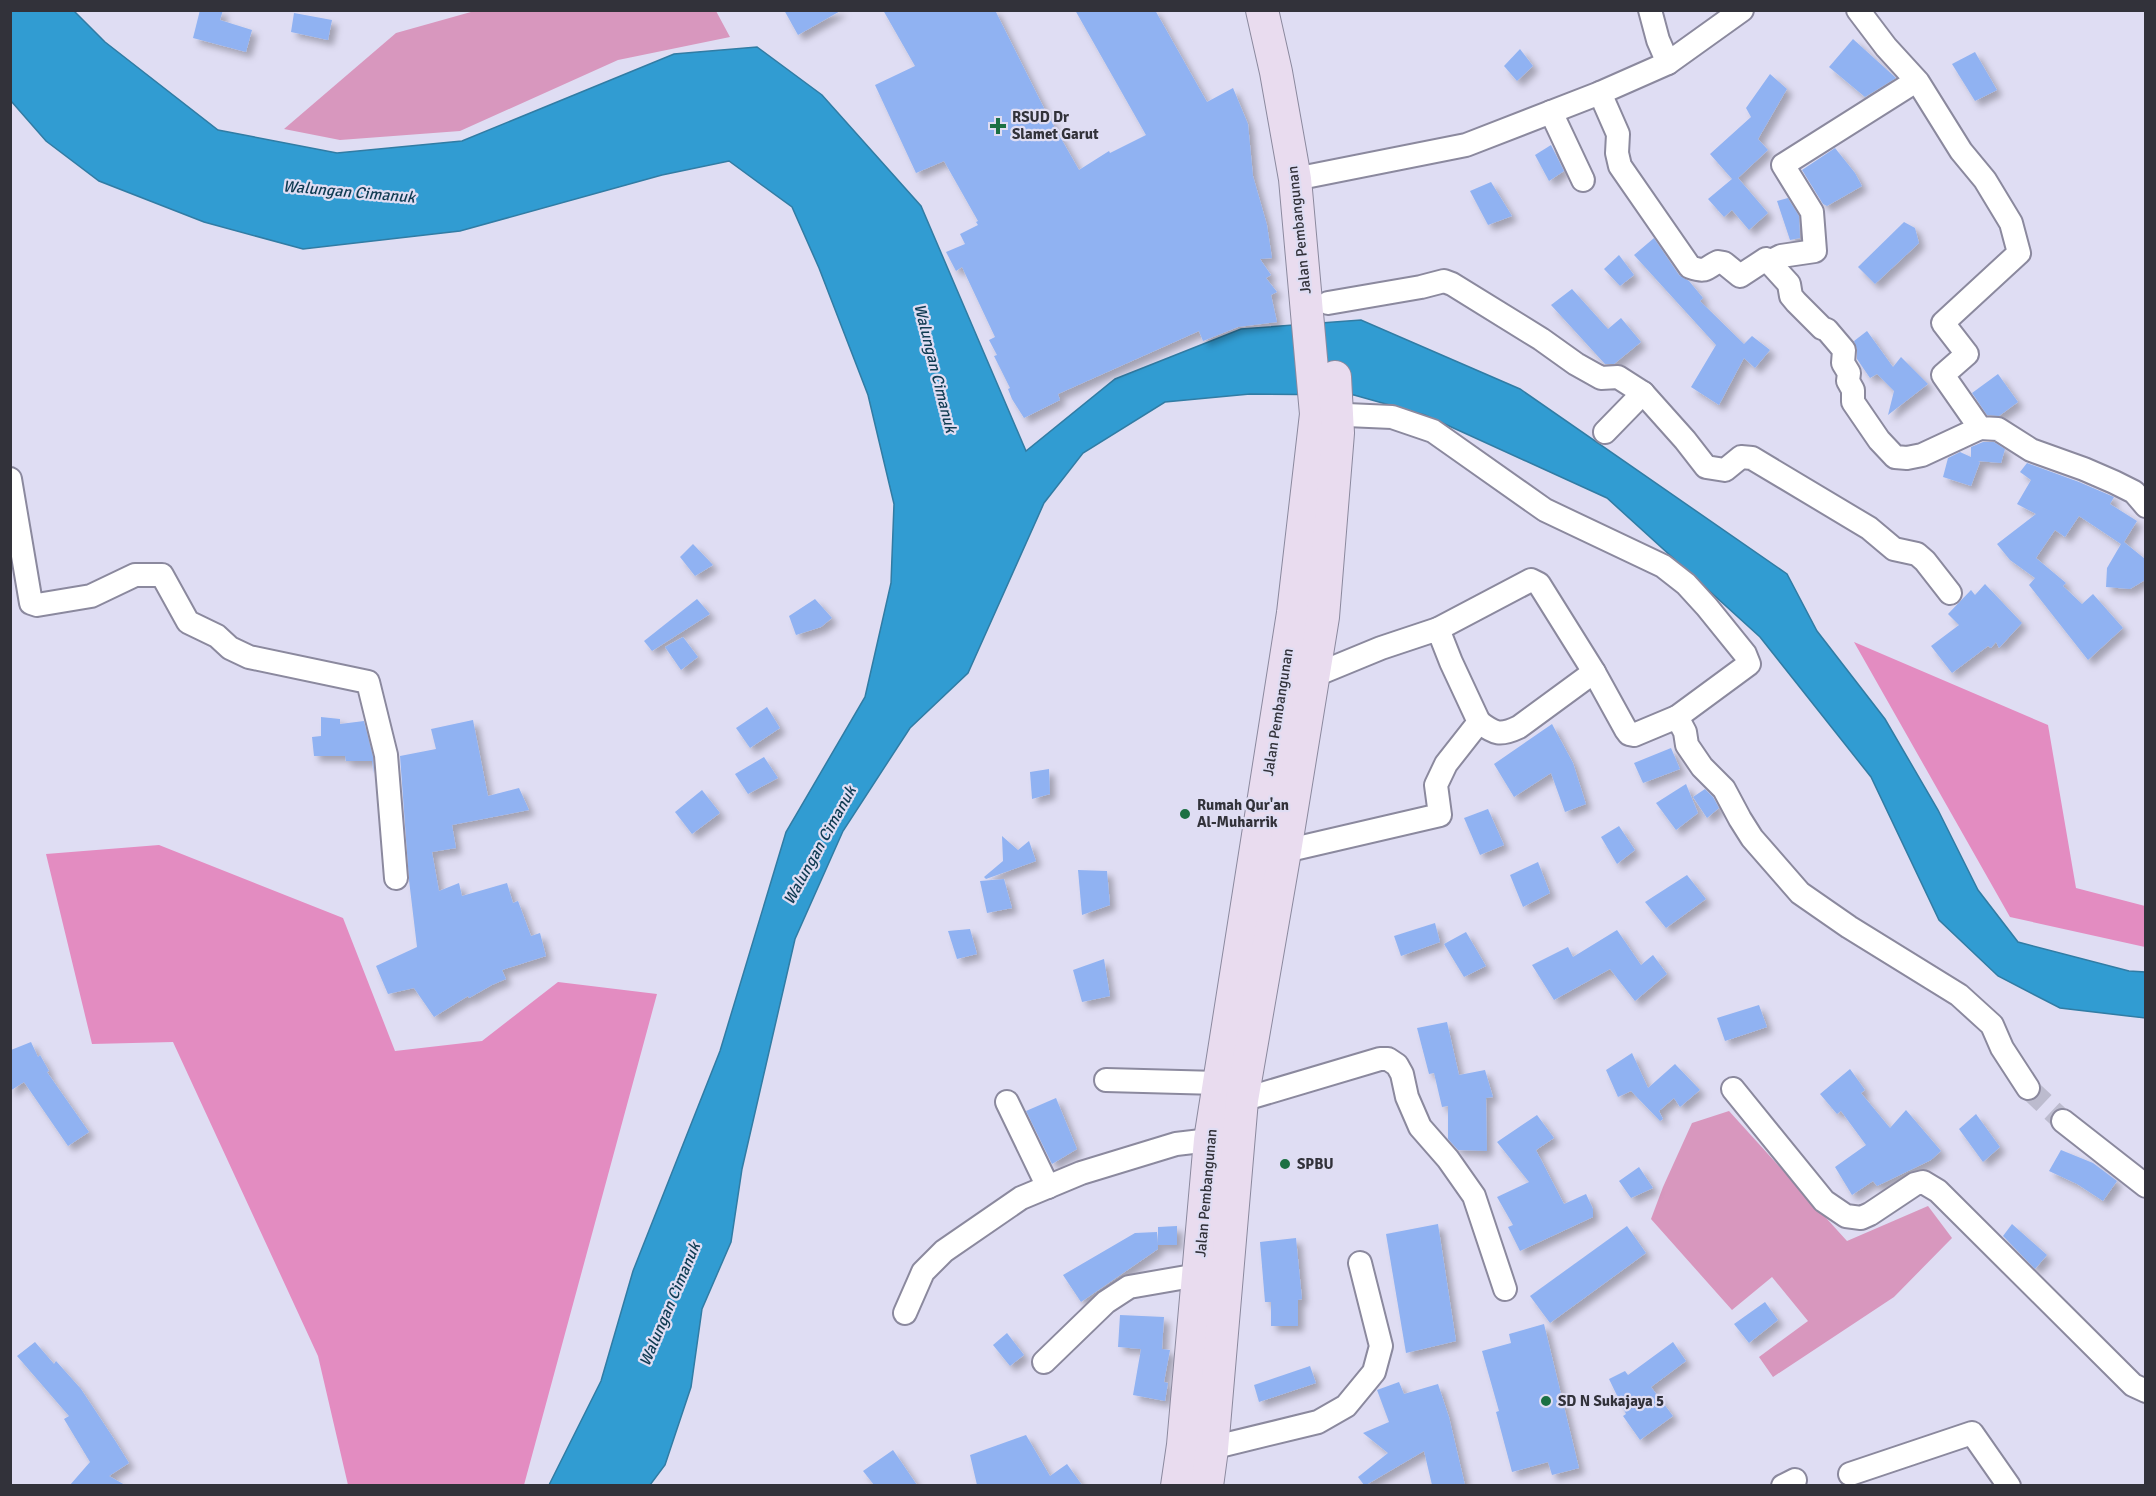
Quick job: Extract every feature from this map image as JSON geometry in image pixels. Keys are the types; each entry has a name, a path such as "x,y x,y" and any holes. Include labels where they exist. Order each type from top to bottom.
{"main road":[{"name":"Jalan Pembangunan","path":"1262,10 1276,72 1305,178"},
{"name":"Jalan Pembangunan","path":"1177,1485 1197,1451 1225,1094 1293,613 1326,405 1322,313 1284,10"},
{"name":"Jalan Pembangunan","path":"1207,1485 1197,1451 1198,1275 1210,1140 1225,1094 1286,851 1323,617 1337,449 1326,405"}],"street":[{"path":"1650,10 1658,40 1668,63"},
{"path":"1305,178 1466,145 1600,93 1668,63 1742,10"},
{"path":"1858,10 1916,81 1961,151 1985,180 2011,223 2019,252 1943,323 1967,354 1944,375 1980,428"},
{"path":"1769,262 1780,256 1815,251 1812,212 1783,165 1916,81"},
{"path":"1600,93 1618,134 1617,153 1620,166 1690,267 1701,271 1718,262 1724,263 1740,276 1766,259 1789,284 1791,296 1796,302 1822,328 1827,330 1844,350 1843,363 1850,373 1848,381 1853,390 1853,402 1879,440 1896,457 1907,458 1922,455 1980,428 1998,429 2031,450 2085,469 2134,492 2145,506"},
{"path":"1551,112 1582,180"},
{"path":"1322,313 1444,281 1532,333 1576,364 1601,378 1618,377 1643,393 1706,467 1725,470 1741,458 1752,458 1869,528 1894,549 1917,554 1950,593"},
{"path":"1605,432 1643,393"},
{"path":"1313,676 1381,648 1438,629 1531,580 1539,584 1629,734 1634,735 1677,717 1749,663 1745,654 1686,584 1663,566 1545,510 1432,431 1392,417 1326,405"},
{"path":"10,479 31,603 37,605 91,596 135,576 162,575 188,622 217,636 230,648 249,657 368,682 386,755 396,878"},
{"path":"1438,629 1479,722 1492,732 1506,733 1519,727 1593,672"},
{"path":"1677,717 1685,732 1687,745 1702,767 1724,789 1752,838 1800,893 1849,927 1959,995 1992,1025 2002,1048 2028,1088"},
{"path":"1286,851 1440,815 1436,785 1446,765 1479,722"},
{"path":"1106,1080 1225,1094 1388,1059 1397,1065 1402,1074 1407,1097 1420,1127 1448,1159 1474,1196 1505,1289"},
{"path":"1733,1089 1824,1201 1846,1216 1861,1218 1915,1184 1923,1182 1929,1184 2133,1385 2145,1391"},
{"path":"1007,1102 1048,1187"},
{"path":"2063,1121 2145,1186"},
{"path":"905,1313 923,1272 944,1251 1021,1198 1081,1173 1176,1144 1210,1140"},
{"path":"1197,1451 1318,1422 1346,1406 1374,1372 1381,1346 1360,1263"},
{"path":"1044,1362 1106,1302 1129,1287 1198,1275"},
{"path":"1850,1474 1972,1433 2009,1485"}],"shaded area":[{"path":"478,10 716,11 730,37 618,60 460,131 340,140 284,129 396,33"},
{"path":"1854,642 2048,725 2076,888 2145,906 2145,947 2010,917"},
{"path":"159,845 343,918 395,1051 482,1041 558,982 657,994 524,1485 348,1485 318,1356 173,1042 92,1044 46,854"},
{"path":"1729,1111 1847,1241 1928,1206 1952,1238 1894,1297 1773,1377 1759,1357 1808,1321 1772,1277 1732,1310 1651,1219 1692,1123"}],"water":[{"name":"Walungan Cimanuk","path":"10,11 74,11 105,42 218,130 337,153 462,141 674,54 757,47 822,95 921,206 1026,451 1115,379 1241,329 1361,320 1520,389 1787,574 1817,631 1885,719 1938,810 1978,890 2018,942 2129,971 2145,972 2145,1018 2060,1008 1998,976 1939,920 1871,777 1760,637 1607,498 1425,415 1354,395 1250,394 1165,402 1083,453 1044,503 968,673 910,728 843,831 795,939 742,1169 731,1242 702,1309 691,1387 665,1465 650,1485 549,1485 601,1381 633,1271 720,1051 786,832 865,697 891,583 894,504 868,395 819,268 792,207 729,161 662,175 460,231 303,249 204,222 99,181 46,141 11,101"}],"building":[{"path":"200,10 223,10 220,20 252,30 246,52 193,38"},
{"path":"784,10 842,10 798,35"},
{"path":"883,10 995,10 1046,112 1079,170 1109,151 1110,153 1146,135 1075,10 1155,10 1207,102 1233,88 1248,124 1253,176 1267,225 1272,258 1260,259 1271,275 1266,278 1277,292 1271,295 1277,322 1238,327 1203,341 1199,331 1058,394 1060,400 1024,418 1012,399 1008,389 1010,388 994,356 997,355 989,340 995,337 962,267 956,271 946,252 965,244 960,234 978,225 976,222 978,221 944,161 916,173 875,85 915,66"},
{"path":"294,13 332,20 328,40 291,32"},
{"path":"1853,39 1896,78 1865,97 1829,67"},
{"path":"1520,49 1533,66 1517,81 1504,66"},
{"path":"1975,52 1997,90 1975,101 1952,64"},
{"path":"1770,74 1787,89 1758,139 1768,150 1738,178 1768,213 1749,230 1732,210 1724,217 1708,199 1732,179 1710,154 1751,117 1746,108"},
{"path":"1551,145 1564,171 1549,181 1535,155"},
{"path":"1835,148 1855,173 1862,186 1827,206 1823,204 1802,170"},
{"path":"1491,182 1512,216 1488,225 1470,191"},
{"path":"1788,198 1799,216 1800,238 1790,240 1777,201"},
{"path":"1904,222 1915,228 1919,243 1875,284 1858,267"},
{"path":"1654,238 1679,275 1689,281 1703,298 1700,301 1744,344 1752,336 1770,350 1755,368 1744,358 1719,405 1691,387 1716,345 1634,255"},
{"path":"1619,255 1634,275 1620,286 1604,269"},
{"path":"1572,289 1608,329 1621,318 1641,342 1614,364 1605,364 1551,305"},
{"path":"1867,331 1893,367 1901,357 1928,384 1888,415 1894,391 1877,374 1870,378 1857,359 1854,341"},
{"path":"1998,374 2018,402 1999,416 1987,415 1972,393"},
{"path":"1983,442 1994,442 2005,449 2001,463 1978,461 1980,462 1971,486 1943,477 1948,458 1960,452 1971,457 1971,447"},
{"path":"2027,463 2114,497 2110,504 2137,521 2124,542 2145,559 2145,580 2130,589 2106,587 2107,568 2121,544 2079,516 2065,537 2055,530 2036,558 2066,583 2063,586 2082,604 2093,594 2123,628 2088,660 2029,585 2035,578 2010,560 1997,544 2036,514 2017,504 2031,480 2020,472"},
{"path":"693,544 713,565 695,576 680,557"},
{"path":"1985,584 2022,623 1999,648 1996,642 1991,648 1988,646 1952,673 1931,646 1959,625 1948,614 1971,590 1975,595"},
{"path":"697,599 710,614 652,651 644,641"},
{"path":"815,599 832,618 821,627 796,635 789,616"},
{"path":"683,637 698,657 681,670 665,647"},
{"path":"767,707 780,728 750,748 736,728"},
{"path":"321,717 340,719 340,724 364,721 373,757 374,774 372,761 346,761 345,756 314,756 312,737 321,736"},
{"path":"473,720 488,796 519,788 529,810 452,825 456,848 432,852 439,891 459,883 462,896 507,883 513,903 518,901 531,936 540,933 546,956 502,970 506,979 469,998 468,996 434,1017 414,988 388,994 376,966 417,947 409,880 400,756 436,749 431,729"},
{"path":"1552,724 1573,763 1586,804 1565,812 1551,773 1514,797 1494,764"},
{"path":"1671,748 1680,769 1643,783 1634,763"},
{"path":"764,757 778,778 748,794 735,774"},
{"path":"1049,769 1050,794 1032,799 1030,772"},
{"path":"1686,784 1698,813 1676,830 1656,803"},
{"path":"1705,789 1719,808 1707,818 1693,797"},
{"path":"702,790 720,813 692,834 675,812"},
{"path":"1488,809 1504,845 1480,855 1464,818"},
{"path":"1619,826 1635,850 1617,864 1601,837"},
{"path":"1002,836 1018,850 1029,841 1036,861 986,879 984,877 1003,861"},
{"path":"1538,862 1550,893 1523,907 1510,875"},
{"path":"1078,870 1107,871 1110,905 1082,915"},
{"path":"1687,875 1706,899 1666,928 1645,902"},
{"path":"1004,879 1012,908 987,913 980,881"},
{"path":"1435,923 1440,942 1401,956 1394,936"},
{"path":"970,929 977,954 957,959 948,931"},
{"path":"1617,930 1641,965 1653,955 1667,974 1635,1001 1610,969 1554,1000 1532,965 1568,947 1573,957"},
{"path":"1466,932 1486,966 1464,977 1444,944"},
{"path":"1104,959 1110,996 1082,1002 1073,970"},
{"path":"1759,1005 1767,1027 1725,1041 1717,1018"},
{"path":"1447,1022 1459,1075 1485,1070 1493,1097 1486,1098 1487,1151 1458,1150 1448,1139 1448,1106 1442,1107 1434,1073 1429,1074 1417,1028"},
{"path":"31,1042 38,1057 40,1055 49,1071 47,1072 89,1132 68,1146 24,1082 10,1091 11,1050"},
{"path":"1632,1053 1648,1088 1675,1064 1700,1090 1680,1107 1674,1098 1659,1111 1663,1119 1660,1121 1631,1091 1618,1097 1606,1070"},
{"path":"1850,1069 1865,1090 1861,1093 1890,1128 1906,1110 1941,1151 1931,1160 1877,1186 1873,1181 1852,1195 1835,1167 1866,1145 1841,1111 1837,1114 1820,1094"},
{"path":"1056,1098 1077,1149 1052,1164 1026,1111"},
{"path":"1976,1114 2000,1147 1983,1162 1959,1129"},
{"path":"1537,1115 1554,1138 1536,1150 1564,1204 1586,1194 1593,1209 1593,1217 1520,1251 1508,1227 1513,1225 1497,1197 1529,1182 1497,1142"},
{"path":"2061,1150 2093,1163 2117,1181 2103,1201 2077,1184 2049,1171"},
{"path":"1639,1167 1653,1188 1631,1198 1619,1181"},
{"path":"1438,1224 1456,1341 1406,1353 1386,1234"},
{"path":"2012,1224 2047,1255 2035,1269 2003,1236"},
{"path":"1177,1226 1177,1245 1158,1245 1158,1227"},
{"path":"1627,1226 1646,1253 1550,1323 1530,1296"},
{"path":"1157,1232 1158,1249 1081,1302 1063,1275 1135,1233"},
{"path":"1296,1238 1302,1299 1298,1300 1298,1326 1271,1326 1271,1302 1265,1302 1260,1242"},
{"path":"1765,1302 1778,1320 1749,1343 1734,1324"},
{"path":"1120,1315 1164,1317 1162,1349 1170,1350 1164,1382 1168,1383 1165,1401 1133,1395 1141,1349 1118,1347"},
{"path":"1544,1324 1579,1468 1552,1475 1548,1462 1512,1472 1496,1412 1499,1411 1482,1351 1511,1343 1509,1334"},
{"path":"1007,1333 1024,1355 1010,1366 993,1345"},
{"path":"35,1342 54,1364 56,1361 81,1389 116,1442 129,1463 109,1476 125,1485 70,1485 90,1462 64,1419 69,1416 17,1356"},
{"path":"1673,1342 1686,1361 1651,1387 1673,1416 1640,1440 1623,1416 1626,1414 1609,1379 1625,1371 1628,1375"},
{"path":"1310,1366 1316,1383 1259,1402 1254,1385"},
{"path":"1399,1382 1404,1394 1438,1384 1449,1417 1465,1485 1432,1485 1424,1451 1366,1485 1358,1477 1388,1453 1363,1433 1389,1422 1377,1390"},
{"path":"1026,1435 1050,1476 1067,1464 1082,1485 977,1485 970,1455"},
{"path":"893,1450 917,1485 874,1485 863,1471"}],"tunnel":[{"path":"2028,1088 2063,1121"}],"place":[{"name":"RSUD Dr Slamet Garut","path":"998,126"},
{"name":"Rumah Qur'an Al-Muharrik","path":"1185,814"},
{"name":"SPBU","path":"1285,1164"},
{"name":"SD N Sukajaya 5","path":"1546,1401"}]}
